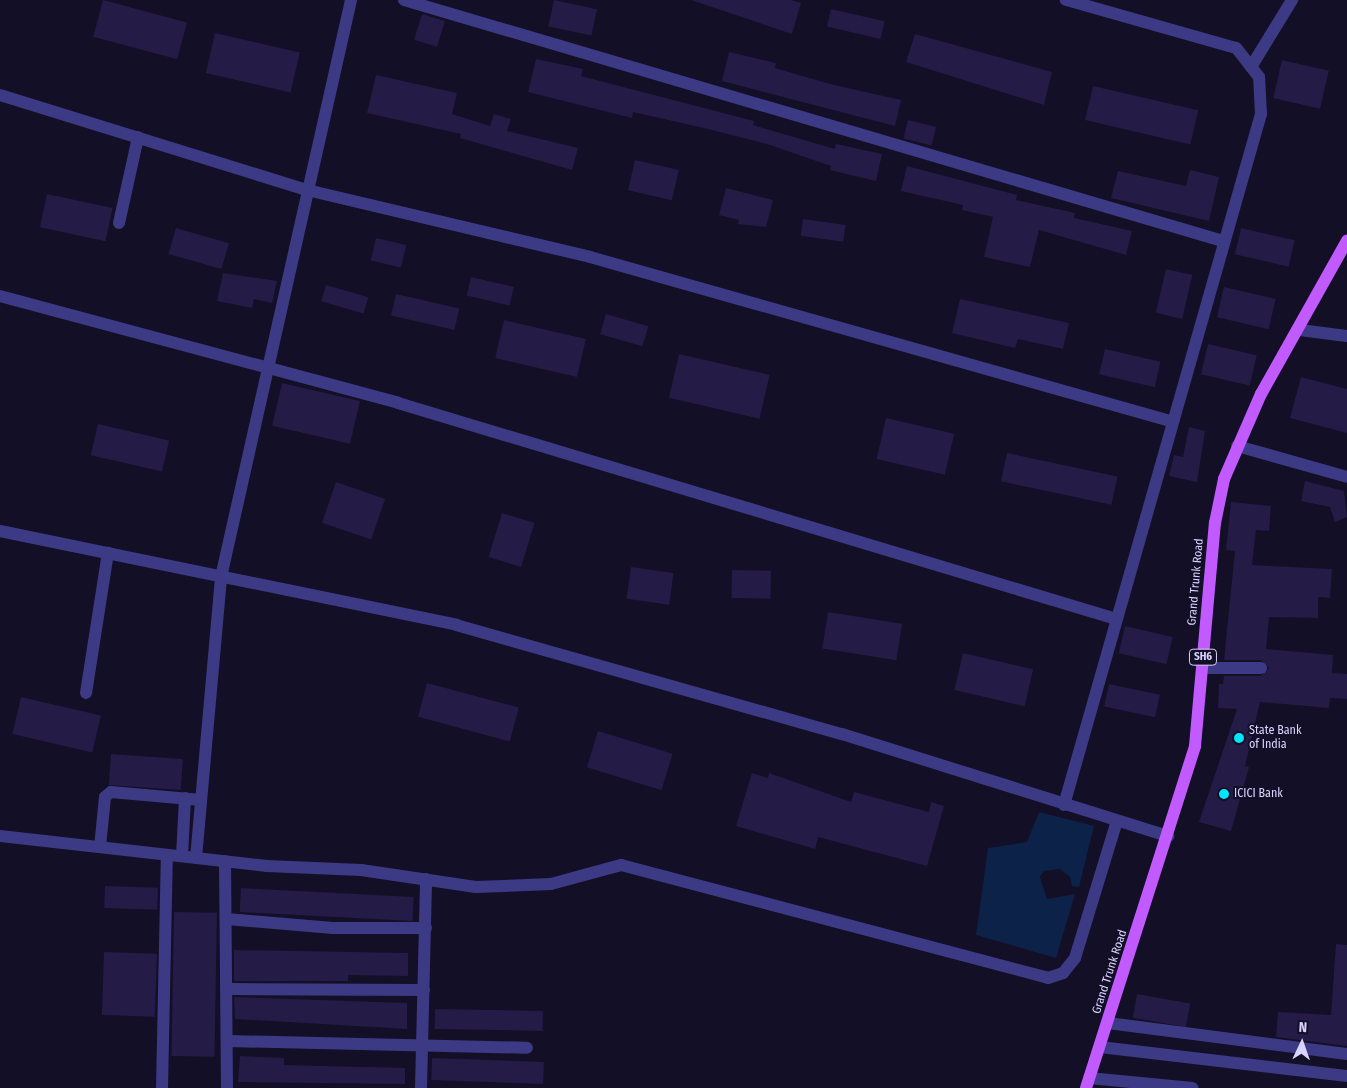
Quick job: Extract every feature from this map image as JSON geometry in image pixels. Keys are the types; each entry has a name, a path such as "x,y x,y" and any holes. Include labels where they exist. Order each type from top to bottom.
{"main road":[{"name":"Grand Trunk Road","path":"1088,1083 1168,836 1195,746 1215,523 1237,446 1347,241"}],"street":[{"path":"196,858 221,577 270,368 307,190 351,0"},
{"path":"404,0 1223,241"},
{"path":"1064,805 1170,421 1261,114 1258,77 1236,48 1066,0"},
{"path":"1251,67 1292,0"},
{"path":"0,95 307,190 590,257 1170,421"},
{"path":"119,223 138,137"},
{"path":"0,296 270,368 1116,619"},
{"path":"1300,330 1347,336"},
{"path":"1237,446 1347,477"},
{"path":"0,531 456,625 842,734 1168,836"},
{"path":"86,692 108,553"},
{"path":"1202,668 1261,668"},
{"path":"100,847 105,797 111,792 201,800"},
{"path":"182,856 185,798"},
{"path":"0,836 225,861 361,870 476,886 551,884 621,865 1048,978 1063,973 1075,958 1117,821"},
{"path":"162,1088 167,855"},
{"path":"225,861 229,989 227,1088"},
{"path":"421,1088 426,879"},
{"path":"227,919 333,928 426,928"},
{"path":"229,989 424,990"},
{"path":"1108,1023 1347,1054"},
{"path":"228,1041 422,1048 527,1048"},
{"path":"1100,1047 1347,1076"},
{"path":"1088,1083 1193,1088"}],"water":[{"path":"1039,812 1094,826 1079,887 1072,886 1070,877 1060,869 1044,871 1040,877 1047,899 1075,894 1056,958 976,935 988,848 1027,842"}],"building":[{"path":"103,0 187,23 177,59 93,37"},
{"path":"554,0 597,9 591,36 548,26"},
{"path":"691,0 791,0 801,3 792,34"},
{"path":"831,9 885,21 881,39 827,27"},
{"path":"422,14 445,21 437,47 414,40"},
{"path":"215,33 300,53 291,93 206,73"},
{"path":"915,34 1052,72 1044,105 906,62"},
{"path":"729,52 776,63 775,68 830,84 901,100 895,126 722,81"},
{"path":"536,59 583,69 581,76 754,121 753,125 835,149 836,144 882,154 876,181 830,170 831,166 767,144 633,112 632,118 528,92"},
{"path":"1282,60 1329,71 1320,109 1273,98"},
{"path":"376,75 457,93 452,114 490,126 494,114 511,119 507,131 578,148 572,170 460,138 461,134 367,113"},
{"path":"1093,86 1198,110 1190,144 1085,120"},
{"path":"908,120 936,127 932,145 903,138"},
{"path":"635,160 679,170 672,200 628,190"},
{"path":"907,166 1017,195 1016,200 1075,213 1074,218 1132,231 1126,255 1039,230 1030,267 984,257 993,217 962,210 963,205 901,191"},
{"path":"1190,170 1219,177 1209,221 1111,198 1118,171 1186,186"},
{"path":"726,188 773,200 766,227 738,224 739,220 719,215"},
{"path":"47,194 113,208 105,241 40,227"},
{"path":"803,219 846,225 843,242 801,236"},
{"path":"176,228 229,243 221,269 169,254"},
{"path":"1241,228 1295,240 1289,267 1235,254"},
{"path":"376,238 406,245 401,267 371,260"},
{"path":"1166,269 1192,275 1182,319 1156,313"},
{"path":"223,273 277,281 272,303 254,299 252,308 217,301"},
{"path":"471,277 514,287 510,305 467,296"},
{"path":"326,285 368,297 364,313 321,301"},
{"path":"1224,287 1276,299 1269,329 1217,317"},
{"path":"396,294 459,309 454,330 391,315"},
{"path":"960,299 1069,323 1063,349 1018,339 1015,348 952,333"},
{"path":"606,314 648,326 643,346 600,334"},
{"path":"504,320 586,339 577,377 495,358"},
{"path":"1208,344 1257,355 1250,385 1201,374"},
{"path":"1105,349 1161,362 1155,387 1099,374"},
{"path":"679,354 770,375 759,419 669,398"},
{"path":"1301,377 1347,389 1347,433 1290,418"},
{"path":"282,383 360,401 350,444 272,426"},
{"path":"886,418 954,434 945,475 877,459"},
{"path":"98,424 169,440 162,472 91,455"},
{"path":"1189,427 1205,431 1197,482 1169,476 1174,455 1183,457"},
{"path":"1007,453 1118,476 1112,505 1001,481"},
{"path":"1305,481 1344,491 1347,517 1335,522 1330,507 1301,501"},
{"path":"336,482 385,499 371,540 322,523"},
{"path":"1231,502 1271,506 1269,531 1256,530 1252,565 1332,569 1330,598 1318,597 1318,618 1269,617 1266,649 1333,655 1332,673 1347,674 1347,699 1330,698 1329,708 1260,702 1245,766 1249,767 1231,831 1199,822 1237,709 1218,708 1219,684 1223,684 1224,676 1261,676 1269,668 1261,660 1224,660 1235,551 1226,550"},
{"path":"502,513 535,523 521,567 489,557"},
{"path":"631,567 674,573 669,605 627,599"},
{"path":"732,570 771,571 771,599 732,598"},
{"path":"828,612 902,624 896,660 822,649"},
{"path":"1125,626 1173,637 1166,664 1119,653"},
{"path":"963,653 1033,669 1025,706 954,690"},
{"path":"427,683 519,708 510,741 418,717"},
{"path":"1109,684 1160,695 1155,717 1104,706"},
{"path":"21,697 101,715 92,752 12,734"},
{"path":"598,731 673,754 661,790 587,767"},
{"path":"111,754 183,759 181,790 109,785"},
{"path":"752,773 768,778 769,773 851,802 854,792 929,812 931,802 944,806 927,866 818,837 815,849 736,826"},
{"path":"105,886 158,888 157,910 104,908"},
{"path":"241,888 414,897 413,921 240,912"},
{"path":"174,912 217,913 214,1057 171,1056"},
{"path":"1336,944 1347,945 1347,1046 1276,1037 1278,1012 1331,1015"},
{"path":"234,950 408,953 408,976 348,975 348,981 234,981"},
{"path":"104,952 157,954 155,1017 102,1015"},
{"path":"1137,994 1190,1003 1186,1027 1133,1018"},
{"path":"234,997 407,1003 407,1029 235,1019"},
{"path":"435,1009 543,1011 543,1031 435,1029"},
{"path":"240,1056 284,1058 284,1065 405,1068 405,1084 238,1082"},
{"path":"432,1058 544,1062 543,1084 431,1080"}],"place":[{"name":"State Bank of India","path":"1239,738"},
{"name":"ICICI Bank","path":"1224,794"}]}
